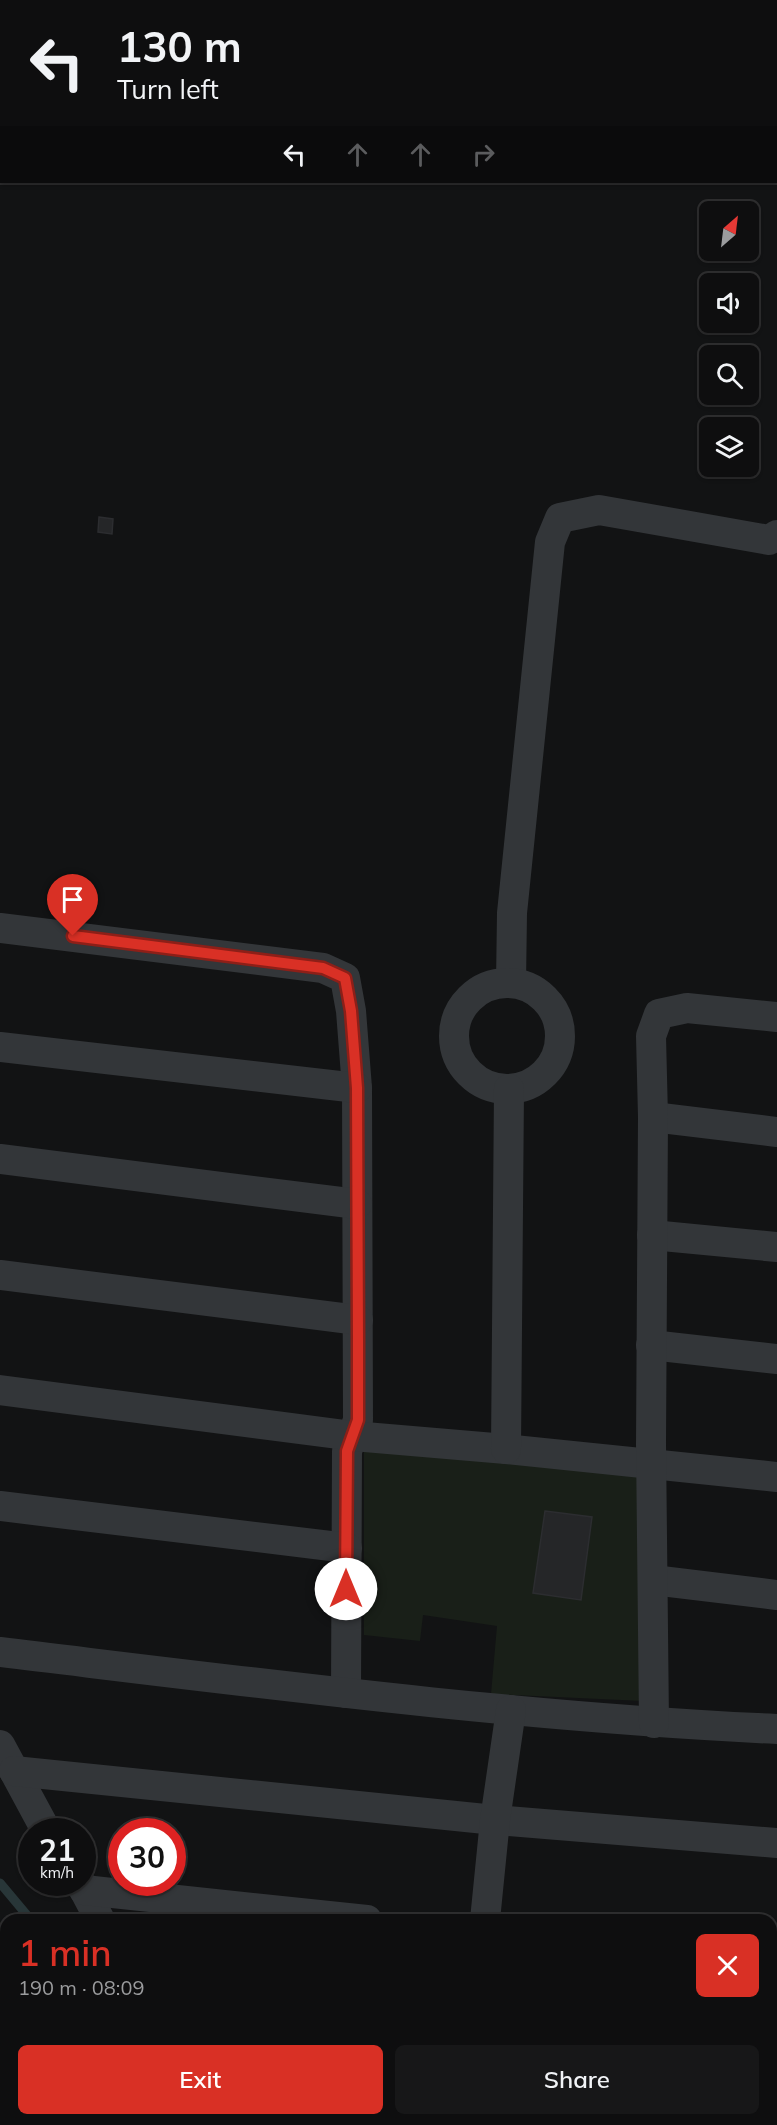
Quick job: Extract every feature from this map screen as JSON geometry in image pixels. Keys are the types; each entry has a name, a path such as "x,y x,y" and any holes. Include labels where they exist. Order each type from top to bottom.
{"street":[{"path":"511,983 512,913 550,542 560,518 599,510 769,540 777,535"},
{"path":"0,928 323,968 345,978 351,1011 357,1088 358,1420 347,1451 346,1694"},
{"path":"511,983 532,990 549,1003 560,1030 560,1045 547,1071 530,1083 509,1089 492,1086 476,1078 464,1067 456,1051 454,1034 458,1017 472,997 494,984 511,983"},
{"path":"654,1723 651,1036 659,1014 687,1008 777,1017"},
{"path":"0,1047 357,1088"},
{"path":"506,1449 509,1089"},
{"path":"653,1117 777,1131"},
{"path":"0,1160 357,1204"},
{"path":"652,1234 777,1247"},
{"path":"0,1275 357,1320"},
{"path":"651,1345 777,1359"},
{"path":"0,1390 353,1436 652,1463 777,1477"},
{"path":"0,1506 347,1548"},
{"path":"653,1580 777,1595"},
{"path":"0,1652 346,1694 654,1723 777,1729"},
{"path":"486,1914 495,1820 511,1710"},
{"path":"0,1745 40,1818"},
{"path":"14,1771 495,1820 777,1843"},
{"path":"96,1888 317,1914"},
{"path":"87,1896 97,1914"}],"shaded area":[{"path":"364,1451 639,1474 643,1701 491,1694 497,1626 423,1615 420,1641 364,1635"}],"building":[{"path":"99,517 113,519 112,534 98,532"},
{"path":"545,1511 592,1517 581,1600 533,1593"}],"waterway":[{"path":"0,1883 26,1914"}],"route":[{"path":"73,936 323,968 345,978 351,1011 357,1088 358,1340 358,1420 347,1451 346,1589"}]}
